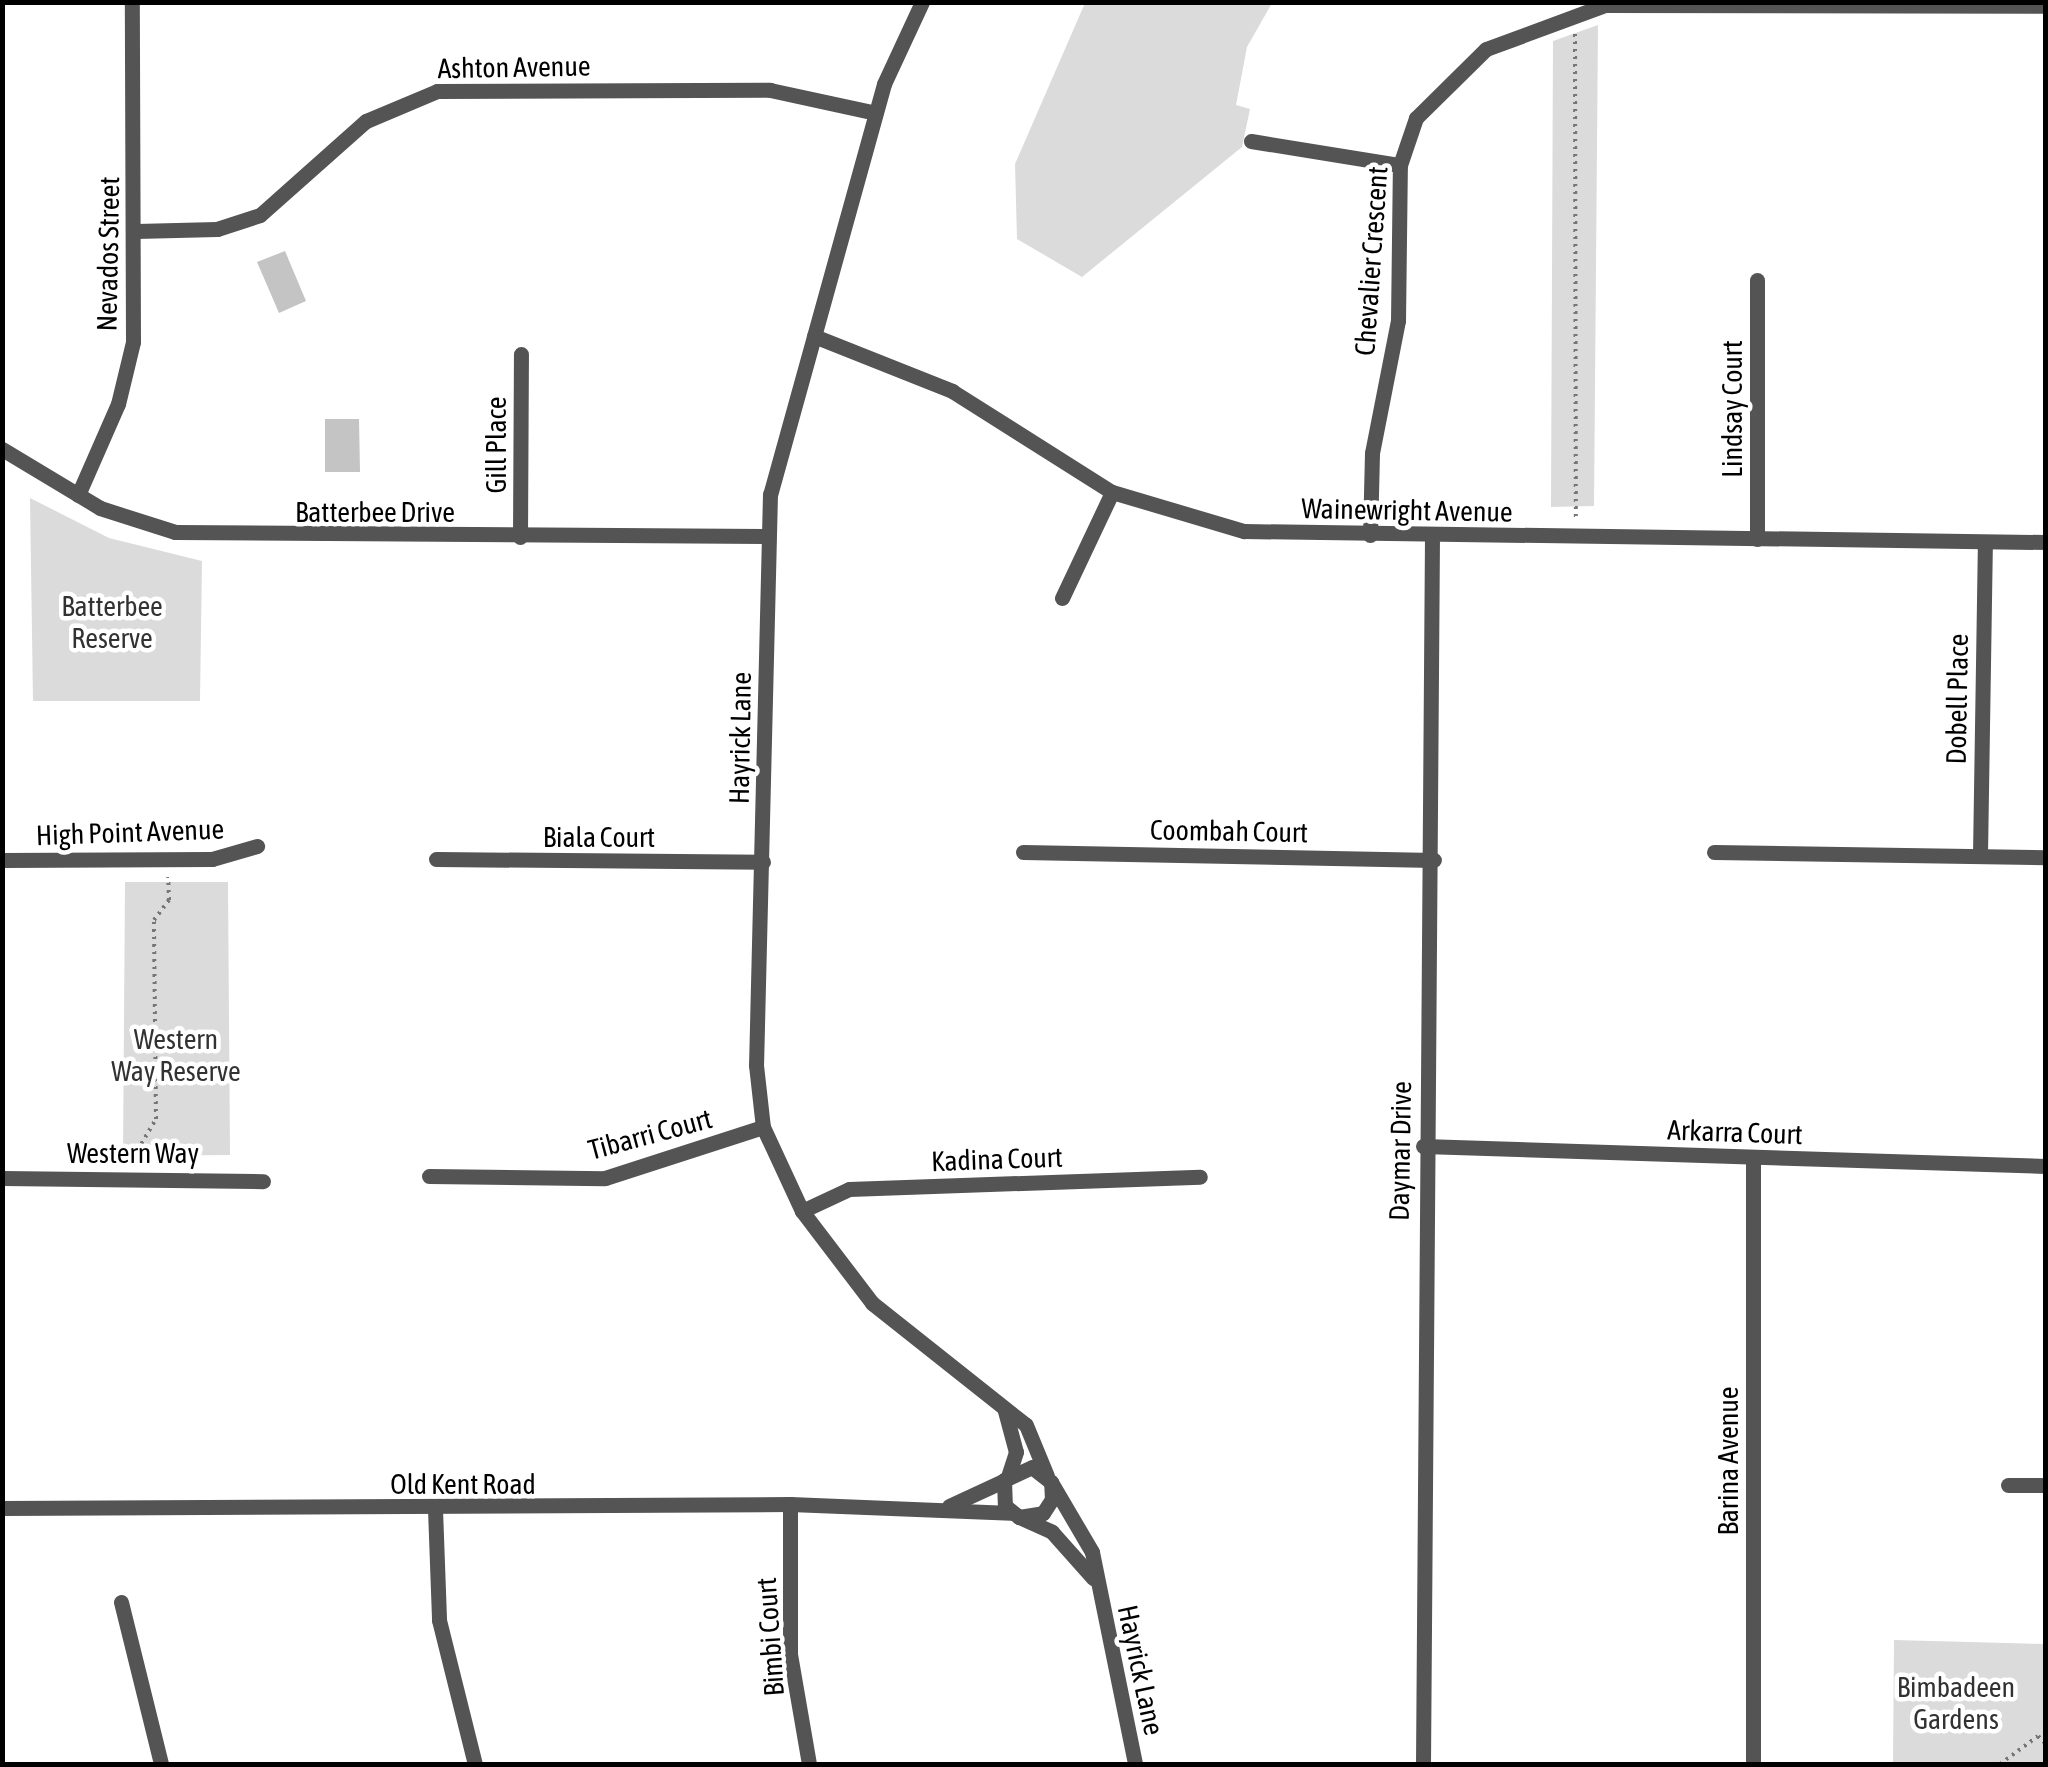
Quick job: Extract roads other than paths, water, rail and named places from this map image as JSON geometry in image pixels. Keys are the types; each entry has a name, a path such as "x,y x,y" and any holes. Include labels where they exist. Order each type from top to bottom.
{"street":[{"name":"Nevados Street","path":"78,496 127,374 136,230 132,2"},
{"name":"Hayrick Lane","path":"922,2 876,113 778,454 768,536 763,862 754,1008 763,1127 802,1211 872,1304 1026,1425 1049,1479 1078,1516 1098,1586 1135,1764"},
{"name":"Chevalier Crescent","path":"1370,535 1372,453 1398,321 1400,165 1416,118 1444,84 1486,49 1575,14 1664,3 2046,6"},
{"name":"Ashton Avenue","path":"136,230 216,229 260,215 366,121 438,91 781,90 876,113"},
{"path":"1251,141 1400,165"},
{"name":"Lindsay Court","path":"1757,280 1757,538"},
{"name":"Wainewright Avenue","path":"814,336 952,392 1112,492 1244,531 1432,538 2046,542"},
{"name":"Gill Place","path":"520,537 521,354"},
{"name":"Batterbee Drive","path":"2,449 78,496 174,532 768,536"},
{"path":"1062,598 1112,492"},
{"name":"Daymar Drive","path":"1423,1764 1423,1146 1434,860 1432,538"},
{"name":"Dobell Place","path":"1980,855 1985,543"},
{"name":"High Point Avenue","path":"2,860 168,860 257,846"},
{"name":"Coombah Court","path":"1023,852 1434,860"},
{"path":"1714,852 2046,857"},
{"name":"Biala Court","path":"436,859 763,862"},
{"name":"Tibarri Court","path":"429,1176 605,1178 763,1127"},
{"name":"Arkarra Court","path":"1423,1146 2046,1166"},
{"name":"Barina Avenue","path":"1753,1157 1754,1764"},
{"name":"Western Way","path":"2,1178 263,1181"},
{"name":"Kadina Court","path":"802,1211 849,1189 1200,1178"},
{"path":"1001,1402 1016,1452 1006,1477 1015,1515 1043,1513 1049,1479 1032,1467 1006,1477"},
{"name":"Old Kent Road","path":"925,1509 966,1503 1006,1477"},
{"path":"2008,1485 2046,1485"},
{"name":"Old Kent Road","path":"2,1508 435,1510 790,1504 1015,1515"},
{"name":"Bimbi Court","path":"790,1504 790,1654 809,1764"},
{"path":"435,1510 439,1620 476,1764"},
{"name":"Hayrick Lane","path":"1015,1515 1080,1555 1098,1586"},
{"path":"121,1602 162,1764"}],"park label":[{"name":"Batterbee Reserve","path":"112,622"},
{"name":"Western Way Reserve","path":"176,1055"},
{"name":"Bimbadeen Gardens","path":"1956,1703"}]}
